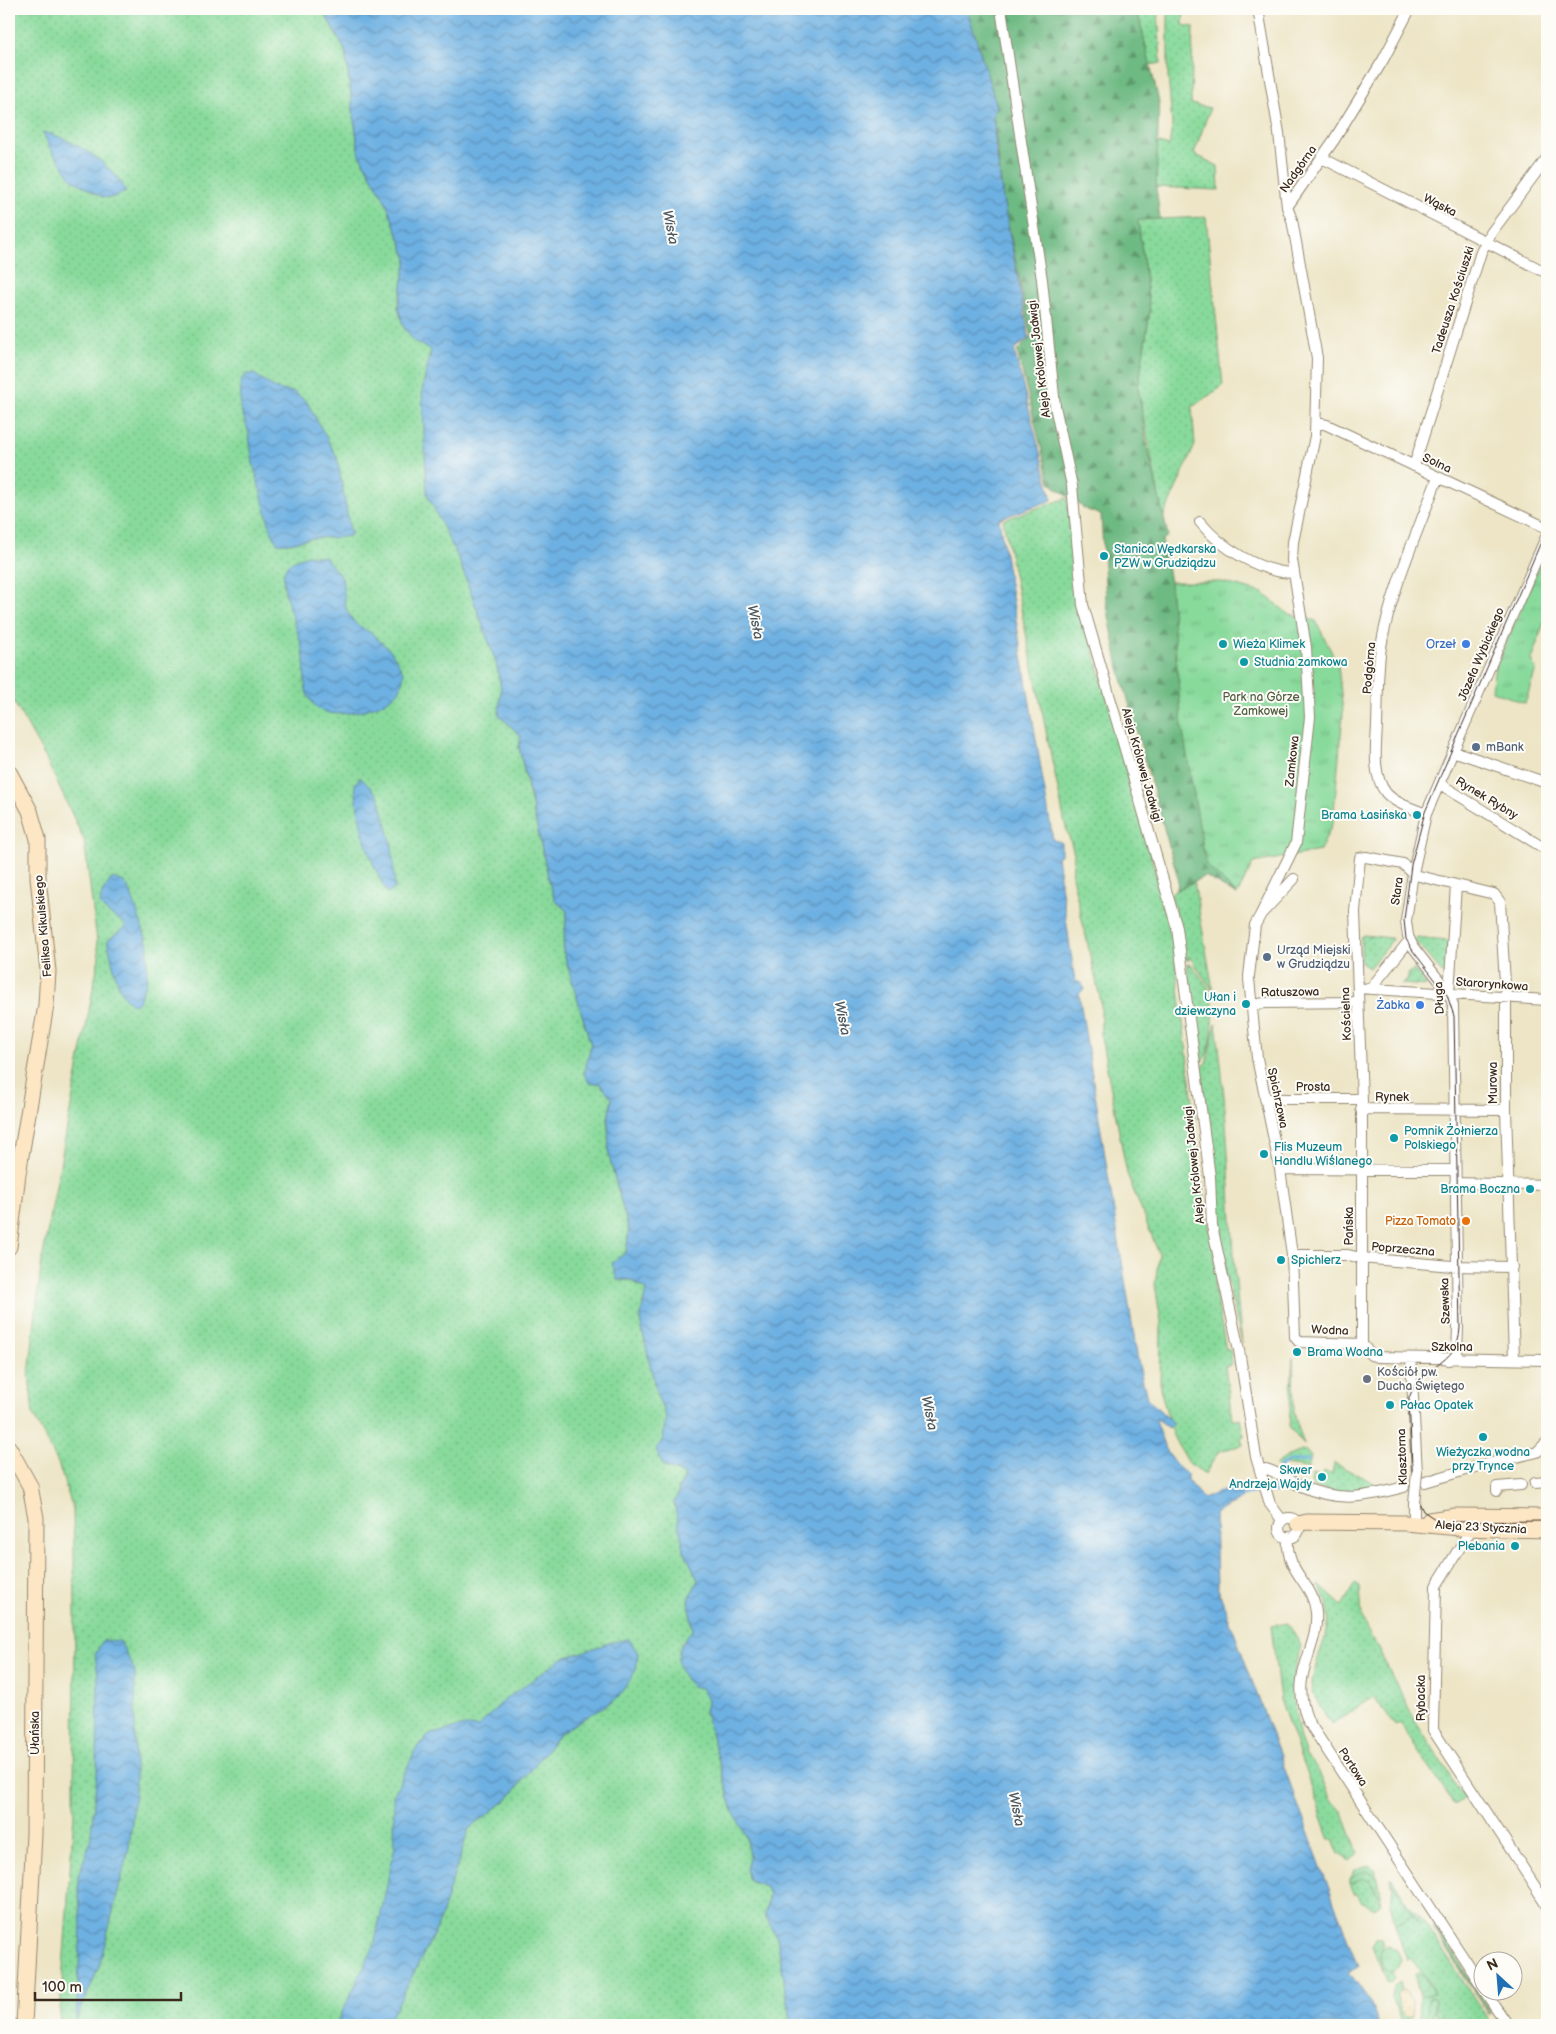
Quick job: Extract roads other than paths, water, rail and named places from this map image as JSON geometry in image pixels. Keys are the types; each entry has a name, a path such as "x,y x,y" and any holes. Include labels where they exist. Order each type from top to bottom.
{"main road":[{"name":"Feliksa Kikulskiego","path":"9,772 30,811 38,839 38,878 48,971 46,1005 13,1174"},
{"path":"9,1247 13,1174"},
{"name":"Ułańska","path":"9,1448 30,1486 36,1518 34,1834 24,2025"},
{"name":"Aleja 23 Stycznia","path":"1414,1523 1454,1516 1547,1517"},
{"name":"Aleja 23 Stycznia","path":"1298,1524 1307,1522 1414,1523 1472,1528 1547,1530"}],"street":[{"name":"Aleja Królowej Jadwigi","path":"1001,9 1042,280 1055,406 1072,486 1083,606 1177,928 1210,1177 1212,1226 1238,1350 1251,1435 1264,1474 1266,1494 1270,1504 1282,1520"},
{"path":"1258,9 1279,133 1287,207"},
{"name":"Nadgórna","path":"1316,422 1317,358 1292,220 1287,207 1322,158 1383,60 1410,9"},
{"name":"Wąska","path":"1322,158 1485,243 1547,273"},
{"name":"Tadeusza Kościuszki","path":"1414,466 1485,243 1547,158"},
{"name":"Solna","path":"1316,422 1547,528"},
{"name":"Zamkowa","path":"1261,914 1272,889 1294,852 1299,820 1310,697 1305,637 1293,573 1293,542 1316,436 1316,422"},
{"name":"Podgórna","path":"1426,814 1398,803 1386,792 1379,779 1376,766 1376,738 1383,638 1392,603 1438,477"},
{"path":"1200,522 1222,542 1251,560 1278,573 1293,573"},
{"name":"Józefa Wybickiego","path":"1440,784 1547,535"},
{"path":"1454,751 1547,784"},
{"name":"Stara","path":"1409,941 1406,920 1413,873 1426,814 1440,784"},
{"name":"Rynek Rybny","path":"1440,784 1547,850"},
{"name":"Murowa","path":"1360,858 1366,857 1403,864 1413,873 1494,894 1500,902 1506,999 1506,1110 1514,1359"},
{"name":"Kościelna","path":"1360,858 1355,911 1361,1104"},
{"name":"Spichrzowa","path":"1294,878 1261,914 1252,938 1249,977 1257,1058 1280,1169 1292,1255 1294,1330 1297,1340"},
{"name":"Długa","path":"1453,1110 1453,1005 1449,993 1456,884"},
{"path":"1374,989 1375,983 1409,941 1449,993"},
{"name":"Starorynkowa","path":"1358,988 1449,993 1506,999 1547,1000"},
{"name":"Ratuszowa","path":"1251,1005 1265,1003 1358,1002"},
{"name":"Prosta","path":"1266,1099 1361,1104"},
{"name":"Rynek","path":"1362,1168 1361,1104 1453,1110 1506,1110"},
{"path":"1453,1110 1454,1177"},
{"path":"1280,1169 1362,1168 1509,1184 1547,1185"},
{"name":"Pańska","path":"1362,1168 1362,1344"},
{"name":"Szewska","path":"1449,1360 1457,1351 1458,1343 1454,1177"},
{"name":"Poprzeczna","path":"1292,1255 1348,1255 1361,1258 1456,1266 1512,1267"},
{"name":"Wodna","path":"1297,1340 1300,1342 1362,1344"},
{"name":"Szkolna","path":"1362,1344 1371,1355 1378,1357 1449,1360 1547,1360"},
{"name":"Klasztorna","path":"1411,1359 1417,1473 1414,1523"},
{"path":"1425,1482 1480,1466 1542,1454 1547,1442"},
{"path":"1264,1474 1338,1498 1367,1496 1404,1487"},
{"path":"1497,1491 1497,1487 1547,1482"},
{"path":"1291,1518 1298,1524 1298,1532 1288,1538 1280,1532 1279,1526 1282,1520 1291,1518"},
{"name":"Rybacka","path":"1472,1528 1436,1586 1433,1730 1547,1905"},
{"name":"Portowa","path":"1288,1538 1287,1548 1291,1565 1309,1592 1316,1611 1315,1627 1301,1678 1302,1705 1308,1721 1474,1975"},
{"name":"Portowa","path":"1492,2002 1508,2025"}],"water":[{"name":"Wisła","path":"322,9 967,9 997,107 993,114 996,150 1003,199 1029,338 1014,350 1052,500 999,519 1053,840 1061,842 1061,855 1057,856 1075,981 1082,983 1084,989 1079,994 1138,1361 1147,1398 1173,1423 1169,1428 1156,1418 1166,1450 1180,1469 1187,1475 1187,1480 1203,1499 1239,1485 1242,1498 1215,1514 1217,1586 1358,1967 1349,1972 1371,2003 1379,2025 792,2025 777,1938 765,1915 769,1894 765,1886 749,1880 746,1869 750,1856 746,1836 733,1811 705,1712 708,1699 701,1688 691,1686 681,1671 679,1664 679,1650 693,1629 688,1601 698,1580 684,1550 674,1503 685,1475 663,1466 656,1450 663,1439 666,1416 657,1395 640,1320 646,1290 631,1280 617,1280 612,1263 626,1252 629,1231 609,1156 608,1119 612,1098 599,1083 590,1084 584,1074 591,1045 563,950 567,911 555,900 550,885 519,747 521,736 499,715 501,688 496,662 459,560 427,494 422,391 431,350 414,341 404,328 398,307 407,259 385,200 359,154 345,50"},
{"path":"43,132 67,140 91,154 112,172 126,192 111,198 102,197 73,180 50,148"},
{"path":"246,374 254,374 276,389 294,392 307,402 337,457 351,535 277,543 270,527 253,463 248,430 240,407 241,381"},
{"path":"308,555 325,557 342,578 346,609 350,616 356,624 371,633 391,651 404,673 399,691 383,703 359,711 334,714 324,712 316,707 307,694 303,652 286,597 284,575 286,567 290,563"},
{"path":"360,777 379,796 392,845 395,889 387,893 374,866 365,840 355,784"},
{"path":"112,878 124,882 131,893 148,944 147,979 139,1001 135,1005 128,1001 119,987 107,941 126,926 107,912 100,904 102,893"},
{"path":"629,1639 638,1653 636,1670 618,1698 560,1733 509,1798 469,1829 437,1928 387,2025 336,2025 374,1946 395,1846 393,1796 416,1749 429,1735 464,1726 478,1727 503,1701 561,1659 612,1642"},
{"path":"103,1640 120,1641 135,1671 135,1794 129,1848 99,1967 76,2021 81,1926 78,1876 90,1843 97,1773 98,1674 95,1655"}],"waterway":[{"path":"1279,1468 1289,1461 1309,1461"},
{"path":"1273,1490 1274,1477"},
{"path":"1242,1496 1254,1492 1286,1491"}],"tram line":[{"path":"1547,528 1425,812 1411,865 1404,920 1406,939 1447,995 1454,1016 1460,1328 1458,1341 1453,1351 1421,1378 1409,1398 1413,1489 1423,1511 1435,1519 1447,1522 1547,1521"}],"place":[{"name":"Stanica Wędkarska PZW w Grudziądzu","path":"1104,556"},
{"name":"Wieża Klimek","path":"1223,644"},
{"name":"Orzeł","path":"1466,644"},
{"name":"Studnia zamkowa","path":"1244,662"},
{"name":"mBank","path":"1476,747"},
{"name":"Brama Łasińska","path":"1417,815"},
{"name":"Urząd Miejski w Grudziądzu","path":"1267,957"},
{"name":"Ułan i dziewczyna","path":"1246,1004"},
{"name":"Żabka","path":"1420,1005"},
{"name":"Pomnik Żołnierza Polskiego","path":"1394,1138"},
{"name":"Flis Muzeum Handlu Wiślanego","path":"1264,1154"},
{"name":"Brama Boczna","path":"1530,1189"},
{"name":"Pizza Tomato","path":"1466,1221"},
{"name":"Spichlerz","path":"1281,1260"},
{"name":"Brama Wodna","path":"1297,1352"},
{"name":"Kościół pw. Ducha Świętego","path":"1367,1379"},
{"name":"Pałac Opatek","path":"1390,1405"},
{"name":"Wieżyczka wodna przy Trynce","path":"1483,1437"},
{"name":"Skwer Andrzeja Wajdy","path":"1322,1477"},
{"name":"Plebania","path":"1515,1546"}],"park label":[{"name":"Park na Górze Zamkowej","path":"1261,704"}]}
